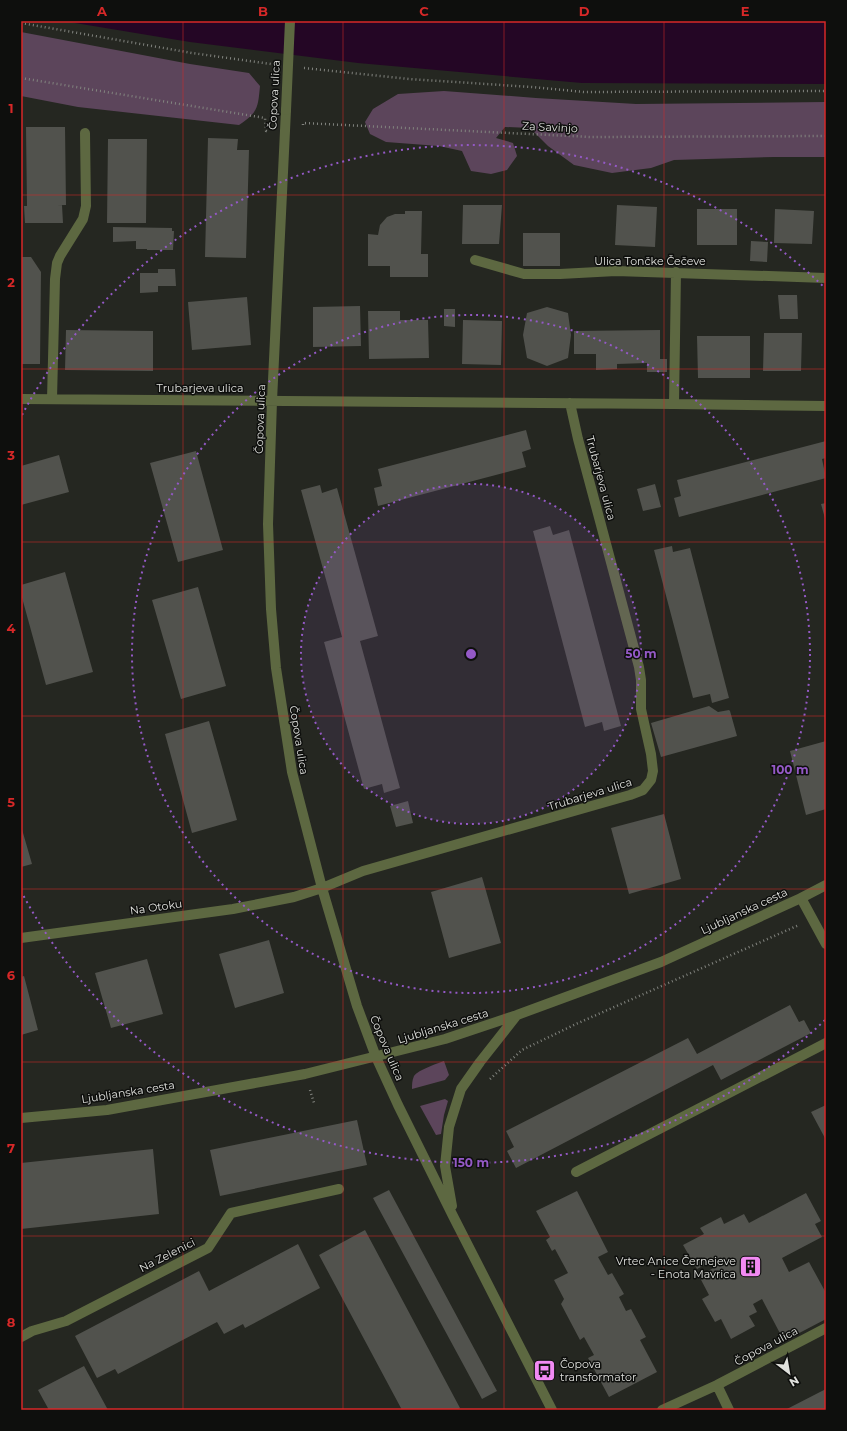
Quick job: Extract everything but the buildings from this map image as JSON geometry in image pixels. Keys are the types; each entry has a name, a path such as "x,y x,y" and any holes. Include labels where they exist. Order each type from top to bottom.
{"street":[{"name":"Čopova ulica","path":"290,21 272,400 268,524 270,609 276,668 292,772 322,888 356,1006 376,1057 453,1216 552,1410"},
{"path":"52,399 55,279 57,263 83,219 86,206 85,133"},
{"name":"Ulica Tončke Čečeve","path":"475,260 524,274 616,271 826,278"},
{"path":"674,404 676,272"},
{"name":"Trubarjeva ulica","path":"21,399 826,406"},
{"name":"Trubarjeva ulica","path":"294,897 322,888 363,871 630,795 643,790 651,780 653,771 651,754 641,709 641,680 639,667 578,439 570,403"},
{"name":"Ljubljanska cesta","path":"21,1118 107,1110 306,1074 445,1040 661,962 801,898 826,885"},
{"name":"Na Otoku","path":"21,938 233,909 294,897"},
{"path":"801,898 826,944"},
{"path":"453,1216 445,1166 449,1127 461,1089 517,1015"},
{"path":"576,1172 826,1043"},
{"name":"Na Zelenici","path":"21,1337 32,1331 66,1321 208,1248 231,1213 339,1189"},
{"name":"Čopova ulica","path":"662,1410 717,1385 826,1328"},
{"path":"717,1385 730,1410"}],"path":[{"path":"21,23 192,53 275,64"},
{"path":"298,67 409,79 584,92 826,92"},
{"path":"21,78 265,118 266,131"},
{"name":"Za Savinjo","path":"284,133 302,135 303,123 591,137 826,136"},
{"path":"487,1082 522,1050 576,1024 813,919"}],"shaded area":[{"path":"63,21 826,21 826,84 582,83 358,63 190,42"},
{"path":"21,32 190,64 249,73 260,86 259,99 256,109 250,117 239,125 78,107 21,96"},
{"path":"444,91 636,104 826,102 826,157 674,160 651,168 612,173 574,165 548,146 530,128 505,127 496,138 513,143 517,156 507,170 491,174 471,171 462,151 439,146 386,142 370,134 365,122 373,109 398,94"},
{"path":"444,1061 449,1075 445,1080 412,1089 413,1079 416,1074 428,1067"},
{"path":"445,1099 448,1101 441,1134 436,1135 420,1106"}],"place":[{"name":"Vrtec Anice Černejeve - Enota Mavrica","path":"751,1267"},
{"name":"Čopova transformator","path":"544,1370"}]}
